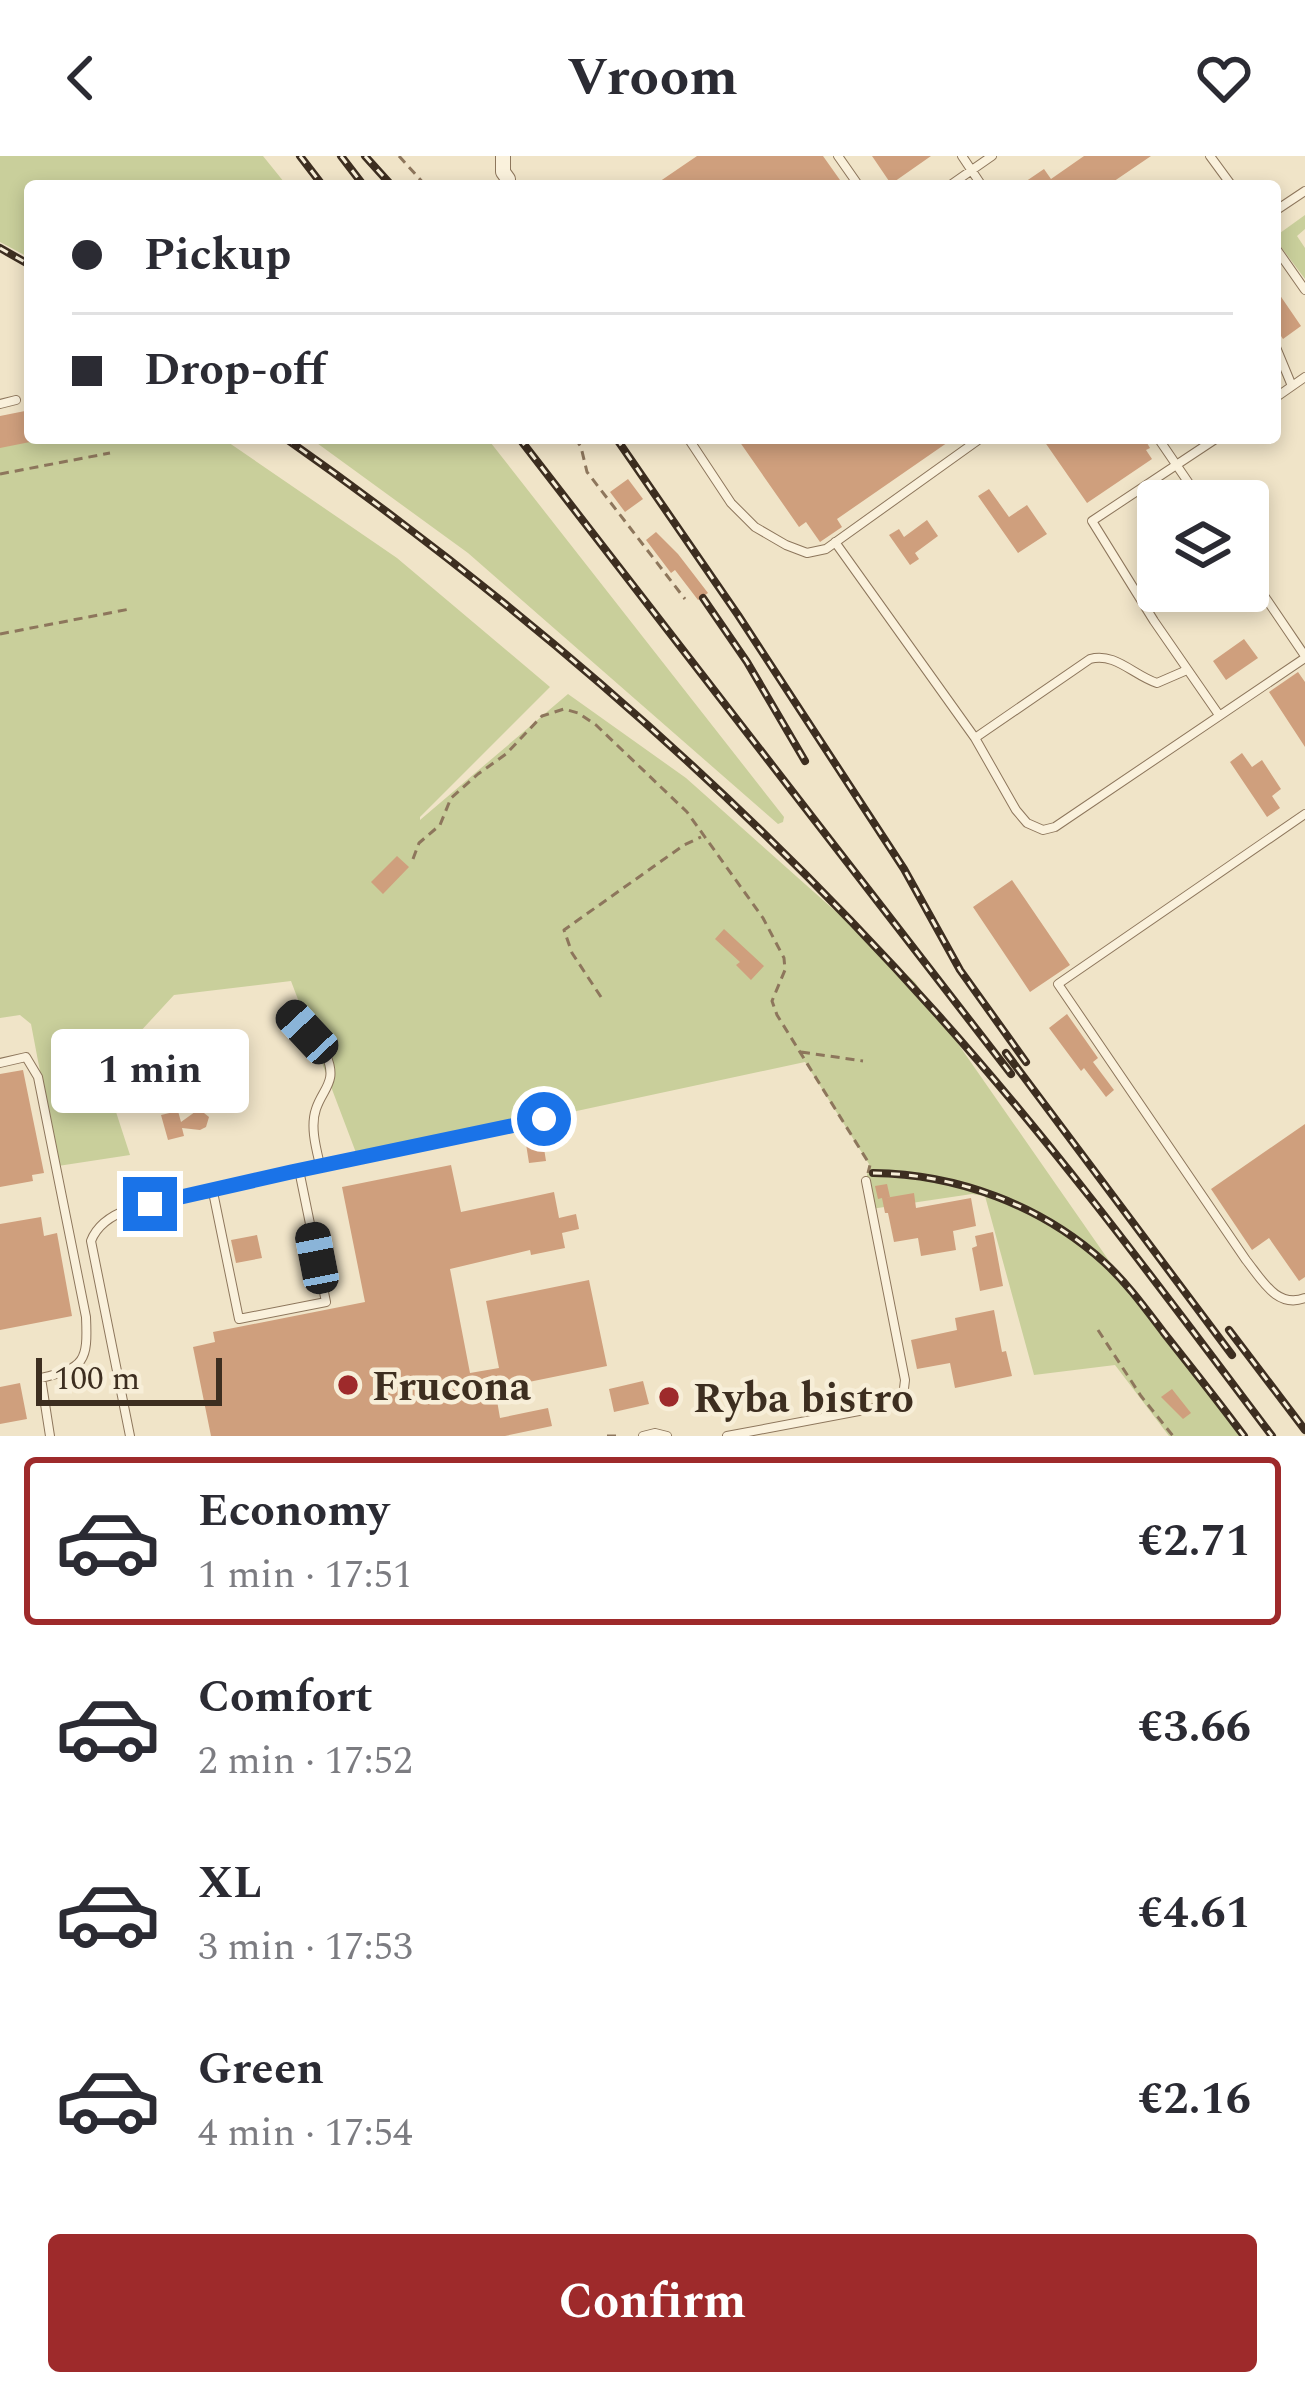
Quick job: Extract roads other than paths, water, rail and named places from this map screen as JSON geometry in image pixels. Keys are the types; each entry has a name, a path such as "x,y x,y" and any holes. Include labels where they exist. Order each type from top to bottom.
{"street":[{"path":"503,156 508,179"}],"lane":[{"path":"962,156 978,180"},
{"path":"957,180 992,156"},
{"path":"1281,256 1305,290"},
{"path":"1281,359 1292,386"},
{"path":"1281,394 1305,377"},
{"path":"0,404 16,400"},
{"path":"692,444 731,503 755,527 807,553 826,549 974,444"},
{"path":"1162,444 1187,480"},
{"path":"1207,444 1092,521 1220,715"},
{"path":"836,542 975,738 1016,810 1027,823 1043,830 1055,827 1305,657 1269,603"},
{"path":"975,738 1090,659 1110,658 1157,683 1187,670"},
{"path":"1305,814 1058,984 1246,1260 1272,1293 1287,1302 1305,1298"},
{"path":"288,1012 325,1052 330,1072 313,1125 320,1166"},
{"path":"0,1063 26,1057 38,1077 86,1317 86,1354 70,1369 41,1378 50,1436"},
{"path":"130,1436 91,1241 104,1220 118,1211 544,1119"},
{"path":"213,1192 239,1319 326,1302 299,1170"},
{"path":"727,1436 896,1404 903,1397 905,1380 866,1181"},
{"path":"643,1436 667,1436"}],"railway":[{"path":"300,156 318,180"},
{"path":"341,156 359,180"},
{"path":"365,156 387,180"},
{"path":"0,248 24,262"},
{"path":"293,444 545,637 788,857 938,1015 1026,1117 1272,1436"},
{"path":"524,444 1011,1074"},
{"path":"620,444 904,869 960,970 1026,1062"},
{"path":"703,598 805,761"},
{"path":"1006,1053 1232,1355"},
{"path":"873,1173 936,1179 996,1196 1079,1242 1128,1287 1244,1436"},
{"path":"1229,1330 1305,1430"}],"place":[{"name":"Frucona","path":"348,1385"},
{"name":"Ryba bistro","path":"669,1397"}]}
